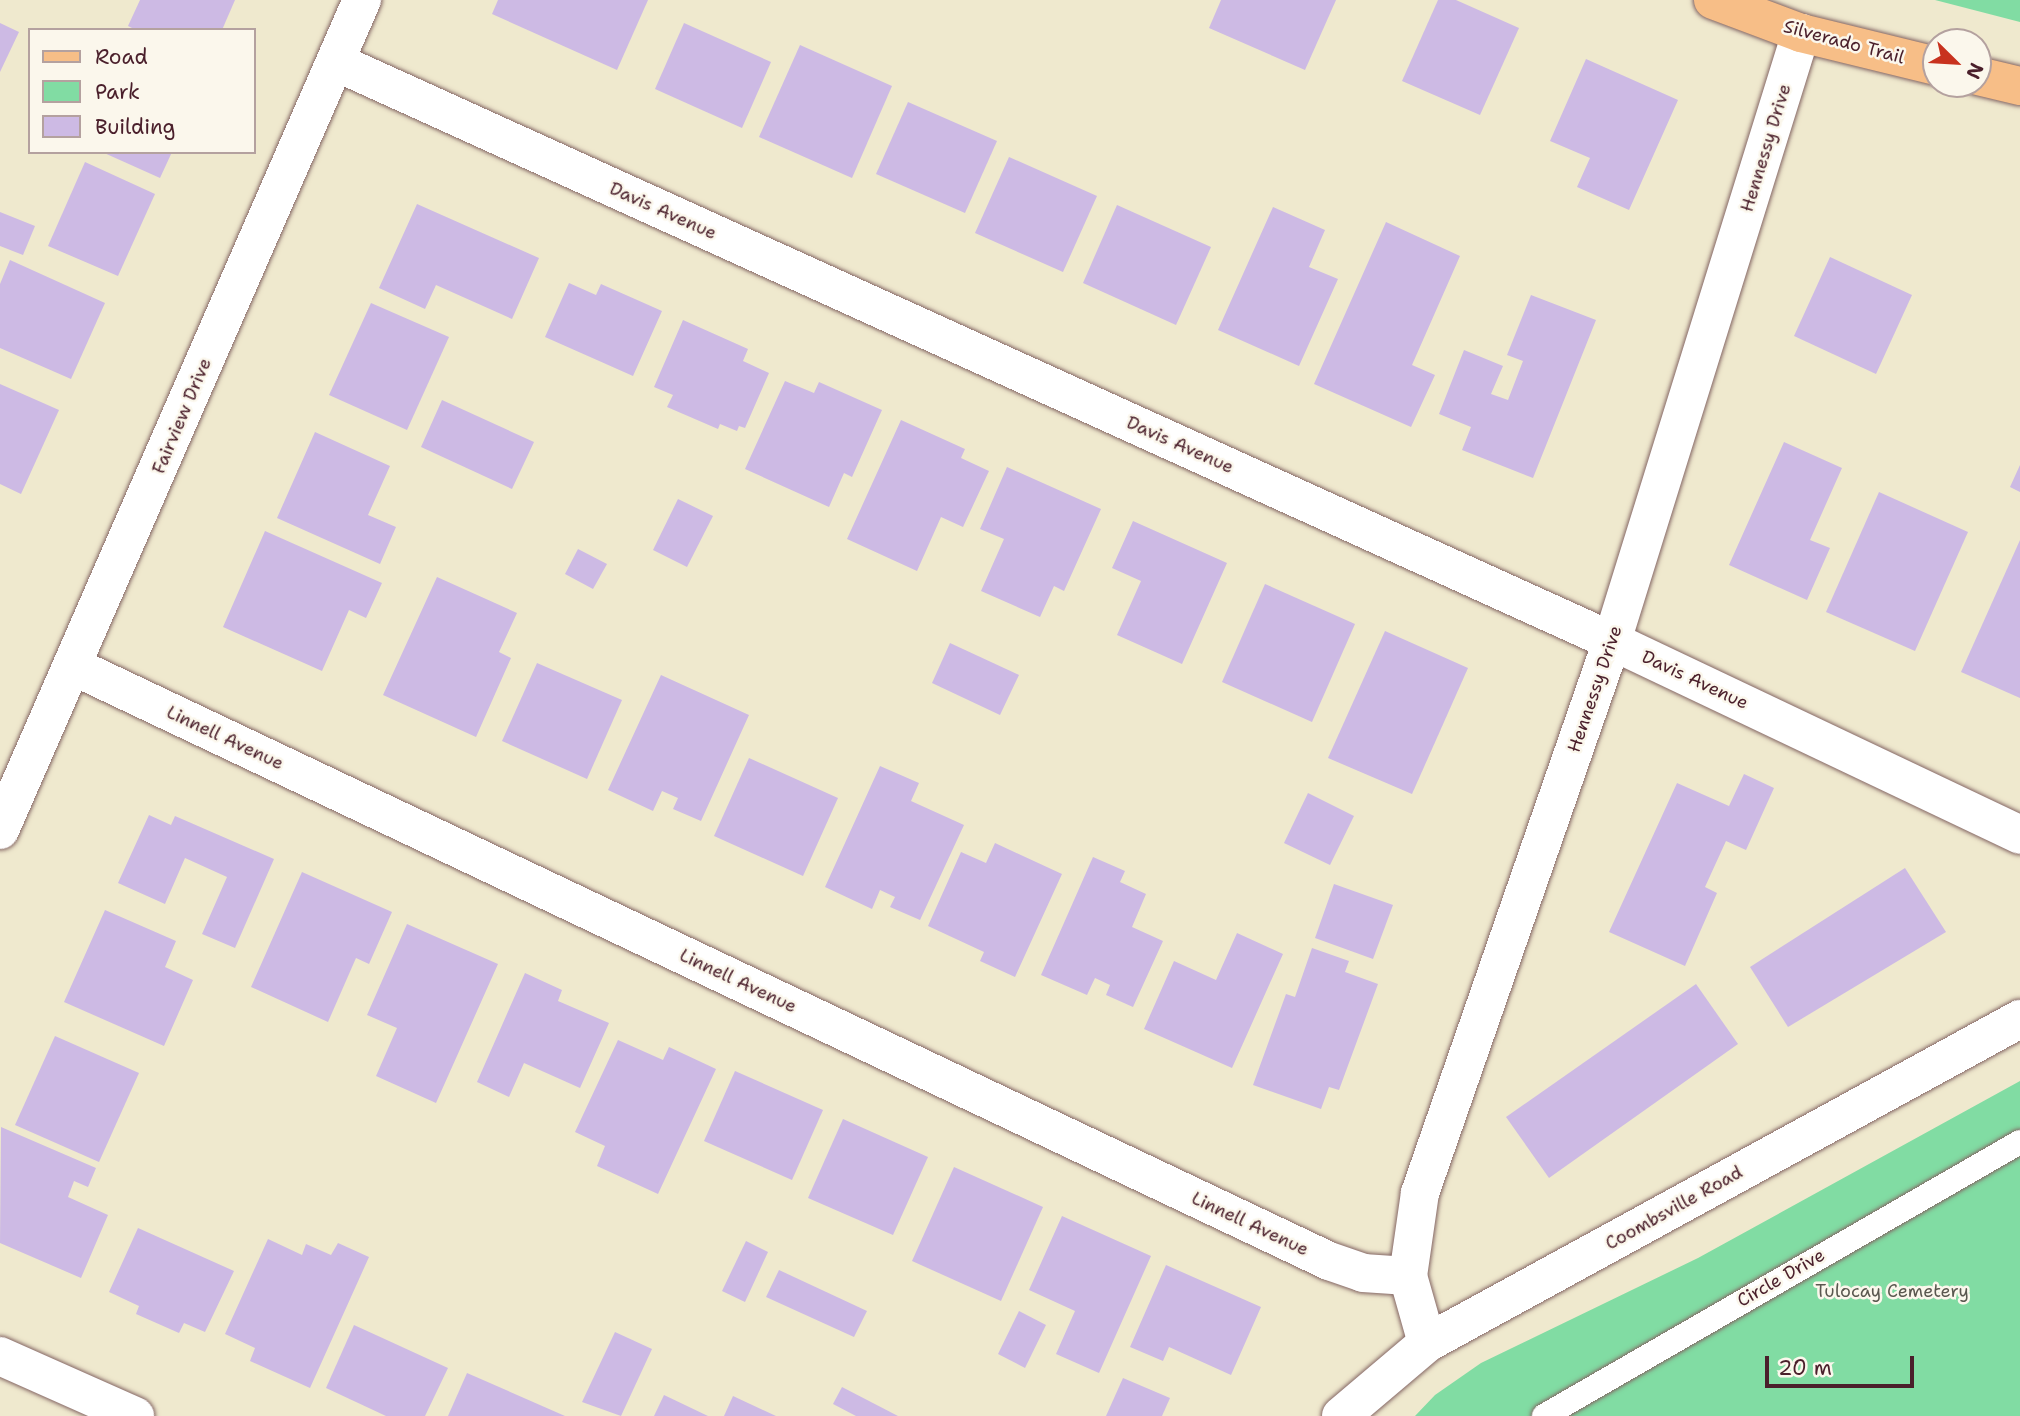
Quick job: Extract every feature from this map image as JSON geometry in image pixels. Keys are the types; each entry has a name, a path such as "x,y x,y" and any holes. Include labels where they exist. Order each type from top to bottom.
{"main road":[{"name":"Silverado Trail","path":"1713,0 1801,33 1922,63"},
{"path":"1992,79 2020,86"}],"street":[{"name":"Fairview Drive","path":"0,830 362,0"},
{"name":"Hennessy Drive","path":"1427,1343 1408,1276 1420,1193 1612,641 1801,33"},
{"name":"Davis Avenue","path":"336,62 1612,641 2020,835"},
{"name":"Linnell Avenue","path":"73,666 1329,1261 1363,1273 1408,1276"},
{"name":"Coombsville Road","path":"1341,1416 1427,1343 2020,1019"},
{"path":"0,1356 135,1416"}],"lane":[{"name":"Circle Drive","path":"1544,1416 2020,1142"}],"green space":[{"path":"1935,0 2020,0 2020,22"},
{"name":"Tulocay Cemetery","path":"2020,1081 2020,1416 1415,1416 1435,1395 1481,1363 1698,1258"}],"building":[{"path":"140,0 235,0 223,28 128,26"},
{"path":"498,0 648,0 617,70 492,14"},
{"path":"1221,0 1336,0 1305,70 1209,28"},
{"path":"1438,0 1456,0 1519,28 1480,115 1402,81"},
{"path":"0,23 19,32 0,72"},
{"path":"684,23 771,62 742,128 655,89"},
{"path":"800,45 892,86 852,178 759,137"},
{"path":"1586,59 1678,100 1629,210 1577,187 1590,158 1550,141"},
{"path":"908,102 997,141 965,213 876,174"},
{"path":"106,154 171,154 160,178"},
{"path":"1009,157 1097,196 1063,272 975,233"},
{"path":"85,162 155,194 118,276 48,246"},
{"path":"417,204 539,258 512,319 436,285 425,309 379,288"},
{"path":"1117,205 1211,247 1176,325 1083,283"},
{"path":"1273,207 1325,230 1309,267 1338,279 1299,366 1218,330"},
{"path":"0,212 35,226 23,255 0,246"},
{"path":"1386,222 1460,256 1412,365 1435,375 1411,427 1314,384"},
{"path":"1830,257 1912,295 1876,374 1794,336"},
{"path":"10,260 105,303 71,379 0,348 0,284"},
{"path":"569,283 596,295 601,284 662,311 633,376 545,337"},
{"path":"1531,295 1596,320 1533,478 1462,450 1471,427 1439,414 1464,350 1503,366 1491,394 1508,400 1523,361 1507,355"},
{"path":"371,303 449,337 407,430 329,395"},
{"path":"683,320 748,349 743,361 769,373 745,428 739,426 737,431 720,424 718,429 667,407 673,395 654,387"},
{"path":"785,381 814,393 819,382 882,410 852,477 844,473 829,507 745,469"},
{"path":"0,384 59,410 21,494 0,484"},
{"path":"442,400 534,442 512,489 421,447"},
{"path":"901,420 965,449 961,458 989,471 963,527 941,517 917,571 847,539"},
{"path":"315,432 390,466 368,515 396,527 380,564 277,518"},
{"path":"1784,442 1842,468 1810,540 1830,548 1807,600 1729,565"},
{"path":"2020,465 2020,492 2010,487"},
{"path":"1007,467 1101,509 1064,591 1054,586 1040,617 981,591 1004,539 980,529"},
{"path":"1879,492 1968,532 1915,651 1826,612"},
{"path":"678,499 713,516 687,567 653,550"},
{"path":"1133,521 1227,563 1182,664 1117,635 1141,581 1112,568"},
{"path":"265,531 382,583 366,618 349,610 322,671 223,627"},
{"path":"2020,540 2020,698 1961,672"},
{"path":"578,549 607,564 593,589 565,574"},
{"path":"437,577 517,613 499,652 511,658 476,737 383,695"},
{"path":"1265,584 1355,624 1312,722 1222,682"},
{"path":"1385,631 1468,668 1412,794 1328,758"},
{"path":"950,643 1019,675 1000,715 932,683"},
{"path":"537,663 622,700 587,779 502,741"},
{"path":"661,675 749,715 701,821 673,809 678,798 662,791 653,811 608,790"},
{"path":"749,758 838,798 803,876 714,836"},
{"path":"880,766 919,783 911,801 964,825 920,920 890,907 895,897 880,890 872,909 825,887"},
{"path":"1744,774 1774,788 1746,850 1726,841 1705,887 1717,893 1685,966 1609,932 1677,783 1729,806"},
{"path":"1308,793 1354,816 1330,865 1284,843"},
{"path":"149,815 171,825 175,816 274,859 235,948 202,934 227,877 185,858 165,904 118,883"},
{"path":"995,843 1062,874 1015,977 980,961 984,952 928,926 961,852 986,863"},
{"path":"1093,857 1125,871 1120,882 1146,894 1132,927 1163,941 1133,1007 1106,995 1110,985 1095,978 1087,995 1041,975"},
{"path":"1905,868 1946,932 1788,1027 1750,967"},
{"path":"302,872 392,912 369,964 356,958 328,1022 251,987"},
{"path":"1334,884 1393,905 1373,959 1315,938"},
{"path":"105,910 176,941 165,967 193,980 164,1046 64,1002"},
{"path":"407,924 498,964 436,1103 376,1076 397,1028 367,1015"},
{"path":"1237,933 1283,954 1232,1068 1144,1029 1174,961 1216,980"},
{"path":"1312,948 1349,961 1345,972 1378,984 1339,1090 1329,1087 1321,1109 1253,1085 1286,994 1295,997"},
{"path":"525,973 562,990 558,1001 609,1023 580,1088 524,1063 509,1097 477,1082"},
{"path":"1696,984 1738,1044 1549,1178 1506,1117"},
{"path":"55,1036 139,1073 99,1162 15,1125"},
{"path":"618,1040 663,1060 669,1047 716,1069 658,1194 597,1166 605,1146 575,1132"},
{"path":"735,1071 823,1110 792,1180 704,1141"},
{"path":"843,1119 928,1157 893,1235 808,1198"},
{"path":"1,1127 96,1168 88,1187 74,1181 68,1197 108,1215 81,1278 0,1243"},
{"path":"954,1167 1043,1207 1001,1301 912,1261"},
{"path":"1062,1216 1151,1256 1099,1373 1056,1354 1075,1311 1029,1290"},
{"path":"138,1228 234,1271 205,1332 184,1323 179,1333 136,1314 139,1306 109,1292"},
{"path":"268,1239 302,1255 306,1244 331,1255 338,1243 369,1257 310,1388 250,1361 255,1348 225,1334"},
{"path":"746,1241 768,1252 745,1302 722,1291"},
{"path":"1166,1265 1261,1307 1231,1375 1169,1347 1163,1361 1130,1347"},
{"path":"779,1270 867,1311 854,1337 766,1297"},
{"path":"1019,1311 1046,1325 1025,1368 998,1354"},
{"path":"354,1325 448,1368 425,1416 386,1416 326,1388"},
{"path":"615,1332 652,1349 621,1416 582,1402"},
{"path":"467,1373 565,1416 448,1416"},
{"path":"1123,1378 1170,1398 1162,1416 1106,1416"},
{"path":"842,1387 898,1416 856,1416 833,1404"},
{"path":"664,1395 708,1416 654,1416"},
{"path":"733,1396 776,1416 724,1416"}]}
